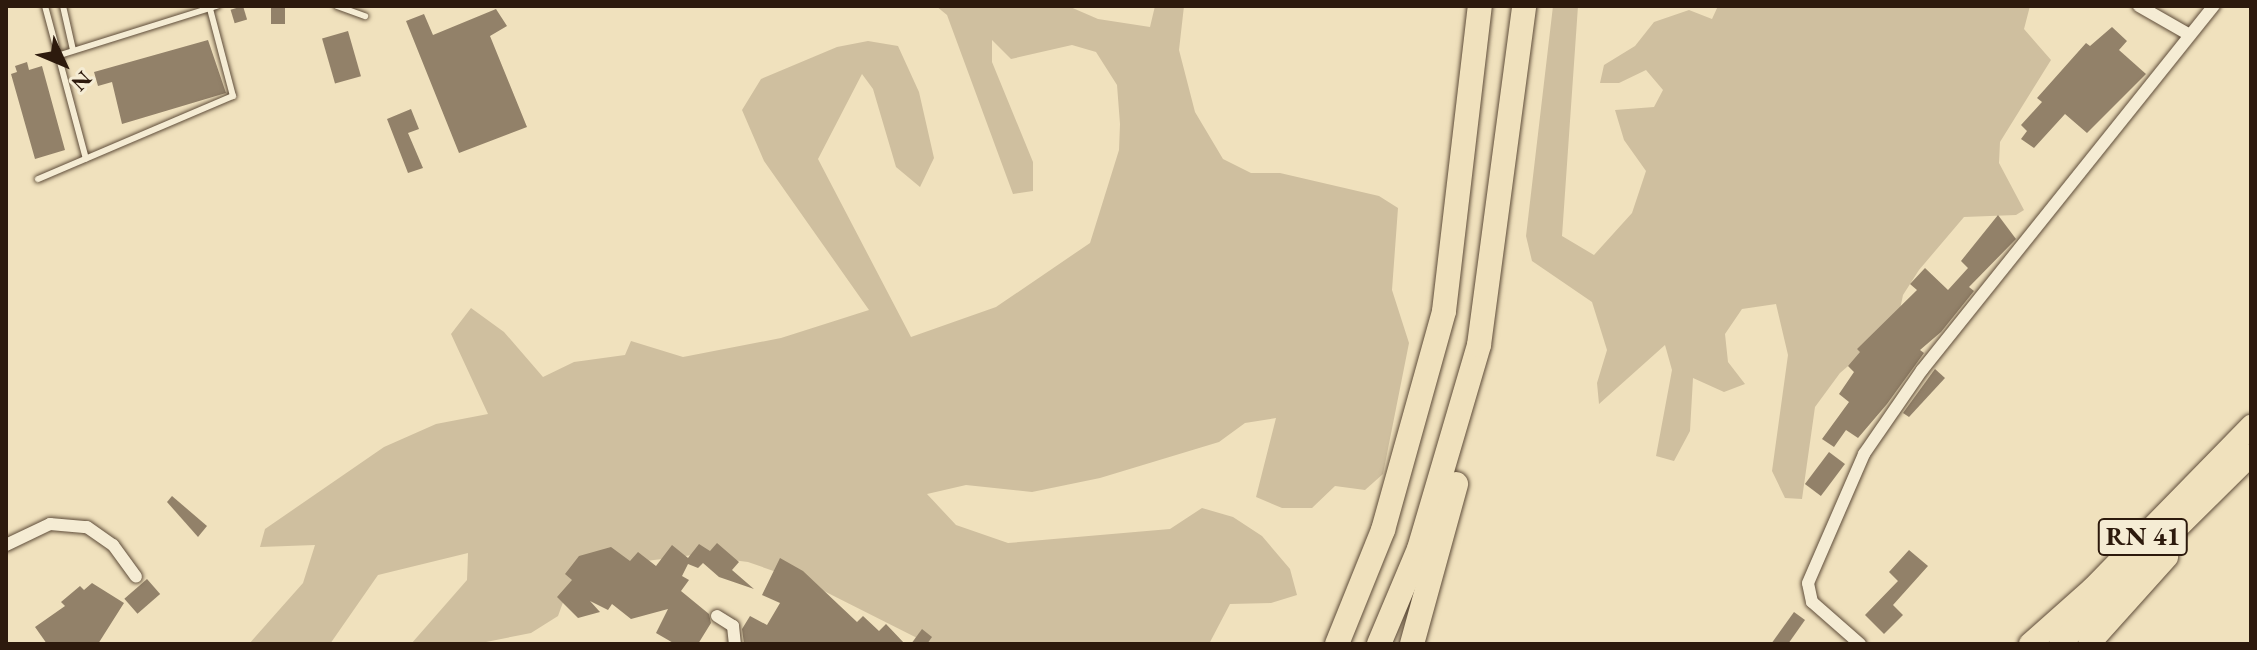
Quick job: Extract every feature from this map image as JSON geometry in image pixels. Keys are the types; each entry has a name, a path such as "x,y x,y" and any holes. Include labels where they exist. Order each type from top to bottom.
{"highway":[{"path":"1337,644 1383,530 1444,311 1480,6"},
{"path":"1412,644 1456,484 1479,345 1524,6"},
{"path":"1379,644 1434,503 1479,345"},
{"name":"RN 41","path":"2030,644 2092,589 2251,426"},
{"name":"RN 41","path":"2089,644 2171,552 2217,488 2251,455"},
{"path":"2060,644 2217,488"}],"street":[{"path":"2139,6 2188,34"},
{"path":"1860,644 1812,602 1808,583 1864,454 1922,370 2188,34 2214,6"},
{"path":"6,545 50,524 87,527 113,545 136,577"},
{"path":"717,616 733,626 735,644"}],"lane":[{"path":"45,6 86,159"},
{"path":"63,6 73,50"},
{"path":"337,6 365,16"},
{"path":"38,179 233,96 214,8 57,56"}],"shaded area":[{"path":"936,6 1068,6 1098,19 1150,27 1155,6 1184,6 1179,50 1195,112 1223,159 1251,173 1280,173 1379,196 1398,208 1392,290 1409,343 1383,474 1365,490 1335,486 1312,508 1282,508 1256,497 1276,418 1245,423 1219,442 1100,478 1032,492 966,485 927,494 956,525 1008,543 1170,529 1202,508 1233,517 1262,536 1290,569 1297,595 1271,603 1230,604 1209,644 929,644 808,583 748,562 693,555 584,569 569,586 558,616 531,633 476,644 411,644 467,580 468,553 378,575 330,644 249,644 303,583 315,545 260,547 265,529 384,447 436,424 488,414 451,334 471,308 504,332 543,377 574,362 625,355 631,341 683,357 781,338 869,310 764,161 742,110 761,79 837,47 868,41 898,46 919,92 934,158 920,187 896,167 873,89 862,74 818,159 911,337 996,307 1090,243 1119,150 1120,124 1117,85 1096,52 1072,45 1011,59 992,40 992,62 1033,162 1033,191 1013,194 947,15"},
{"path":"1553,6 1578,6 1562,236 1594,255 1632,213 1646,171 1624,140 1615,110 1654,107 1663,90 1646,70 1619,83 1600,83 1604,65 1635,46 1654,22 1689,10 1712,19 1718,6 2030,6 2024,29 2051,60 2000,142 1999,163 2024,210 2016,215 1964,217 1919,270 1903,295 1897,324 1840,373 1815,407 1802,499 1785,498 1772,471 1788,355 1776,304 1742,309 1725,334 1728,362 1745,384 1724,392 1693,378 1690,431 1674,461 1656,456 1672,370 1665,345 1599,404 1597,383 1607,350 1592,302 1532,261 1526,236"}],"building":[{"path":"243,6 247,19 235,23 231,10"},
{"path":"271,6 285,6 285,24 271,24"},
{"path":"496,9 507,26 490,36 527,127 459,153 406,21 424,14 433,35"},
{"path":"2112,27 2127,41 2119,50 2146,74 2087,133 2065,114 2034,148 2021,139 2027,131 2021,125 2042,102 2037,98 2086,43 2090,46"},
{"path":"348,31 361,76 335,84 322,38"},
{"path":"208,40 226,93 122,124 112,82 98,86 94,72"},
{"path":"27,62 29,70 42,66 65,150 35,159 11,74 17,72 15,66"},
{"path":"411,109 419,129 408,133 423,168 408,173 387,119"},
{"path":"1998,215 2016,239 1969,287 1974,291 1941,332 1920,350 1924,353 1887,404 1858,438 1846,430 1834,447 1822,439 1849,402 1839,394 1854,372 1848,366 1860,352 1857,349 1917,290 1910,284 1925,268 1948,290 1968,268 1961,261"},
{"path":"1935,369 1945,378 1909,417 1903,413"},
{"path":"1829,452 1845,464 1821,496 1805,484"},
{"path":"172,496 207,526 198,537 167,502"},
{"path":"717,543 739,562 732,570 754,589 719,577 703,563 698,568 688,564 682,576 689,580 681,591 709,614 711,623 698,644 675,644 656,633 668,609 631,619 612,604 608,610 590,601 600,612 578,618 557,597 572,580 565,574 579,556 611,547 630,561 638,552 656,566 672,545 688,558 699,544 710,551"},
{"path":"1909,550 1928,566 1893,605 1903,615 1884,634 1865,615 1898,581 1889,572"},
{"path":"780,558 803,571 857,622 863,616 879,631 886,624 905,644 744,644 742,629 750,616 767,625 780,603 762,595"},
{"path":"147,579 160,594 137,614 124,599"},
{"path":"92,583 124,603 98,644 47,644 35,627 65,606 61,602 80,586 84,590"},
{"path":"1794,612 1805,620 1788,644 1771,644"},
{"path":"922,629 932,637 927,644 911,644"}]}
